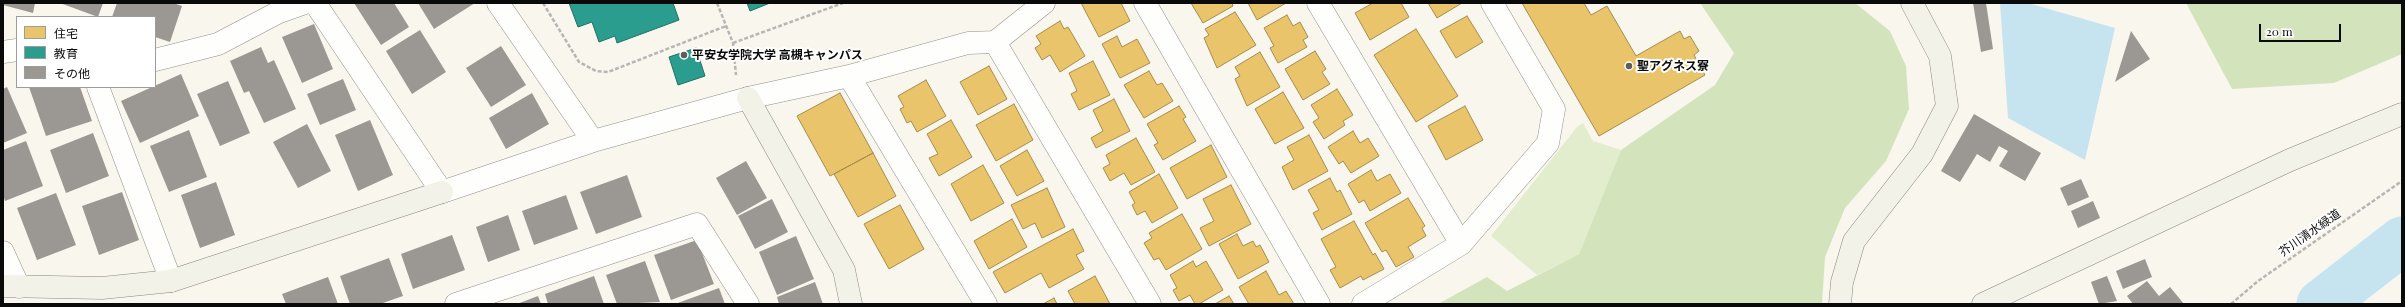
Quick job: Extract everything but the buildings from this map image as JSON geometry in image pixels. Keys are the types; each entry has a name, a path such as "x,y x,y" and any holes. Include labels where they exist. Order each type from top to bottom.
{"street":[{"path":"156,60 218,44 278,13 306,3"},
{"path":"315,3 442,192"},
{"path":"498,3 593,141"},
{"path":"3,252 11,287 102,288 171,281 593,141 748,98 850,76 968,43 995,42 1044,3"},
{"path":"1145,3 1319,304"},
{"path":"1318,3 1461,244"},
{"path":"1363,304 1461,244 1548,143 1554,109 1492,3"},
{"path":"1840,304 1843,275 1854,241 1922,154 1947,106 1940,56 1912,3"},
{"path":"995,42 1150,304"},
{"path":"3,52 16,50"},
{"path":"850,76 986,304"},
{"path":"98,88 171,281"},
{"path":"748,98 844,270 851,304"},
{"path":"1983,304 2290,160 2402,114"},
{"path":"456,304 697,224 748,304"}],"path":[{"path":"543,3 579,62 596,71 608,72 726,26"},
{"path":"717,3 733,43 736,79"},
{"path":"733,43 843,3"},
{"name":"芥川清水緑道","path":"2231,304 2258,280 2402,181"}],"green space":[{"path":"1700,3 1855,3 1890,31 1906,66 1909,109 1886,161 1845,208 1825,257 1822,304 1438,304 1487,277 1507,291 1579,254 1621,150 1715,85 1734,53"},
{"path":"2186,3 2402,3 2402,54 2334,83 2232,89"},
{"path":"1583,123 1593,141 1621,150 1579,254 1537,275 1491,236 1577,127"}],"water":[{"path":"2000,3 2028,3 2115,28 2085,160 2008,118"}],"waterway":[{"path":"2321,304 2402,241"}],"place":[{"name":"平安女学院大学 高槻キャンパス","path":"684,55"},
{"name":"聖アグネス寮","path":"1629,66"}]}
